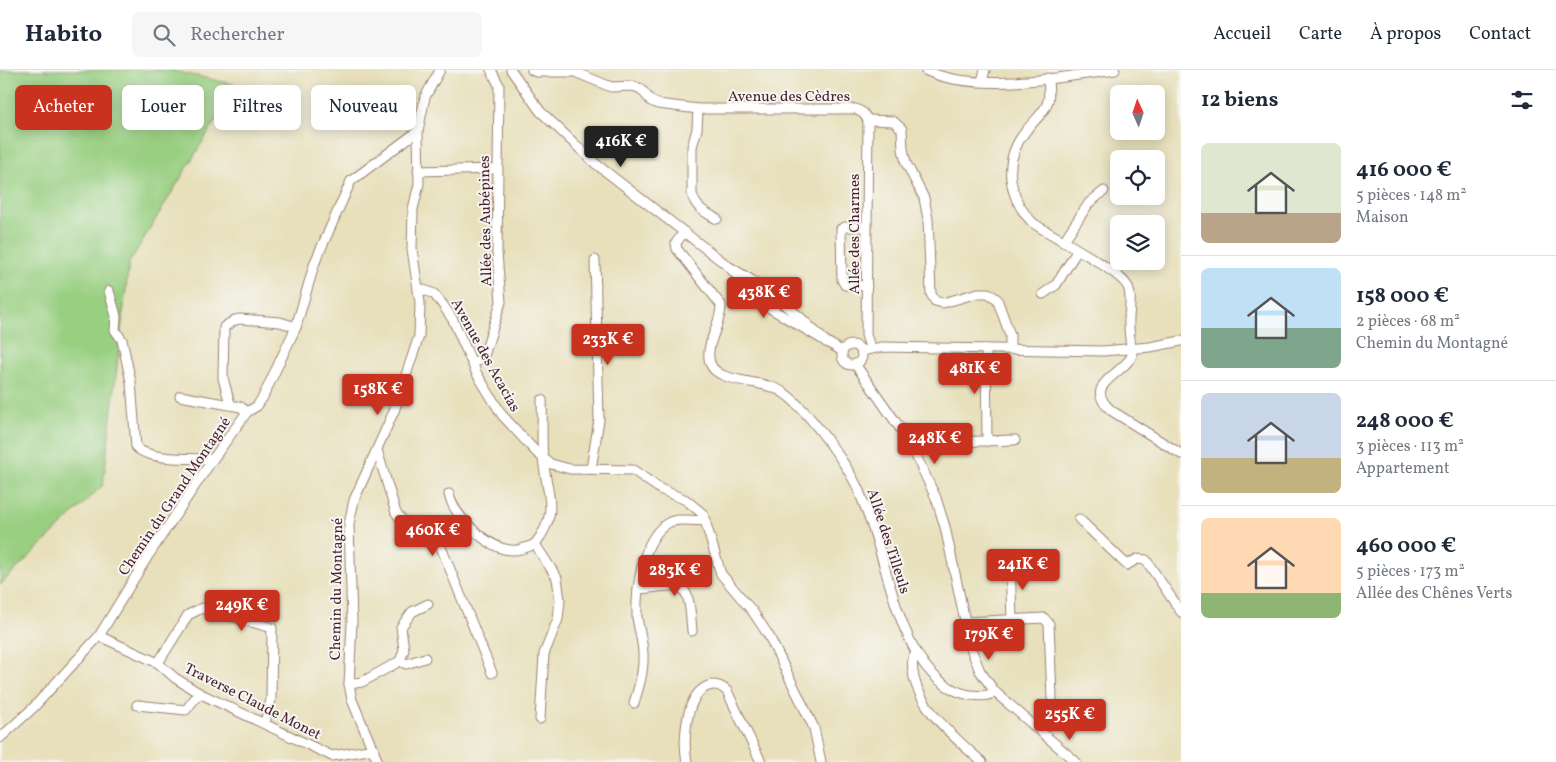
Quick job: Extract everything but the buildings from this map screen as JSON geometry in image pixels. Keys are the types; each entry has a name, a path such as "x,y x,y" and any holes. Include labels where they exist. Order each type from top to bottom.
{"street":[{"name":"Chemin du Montagné","path":"378,762 352,700 349,684 352,623 351,511 394,411 419,336 419,288 412,249 413,210 419,184 418,131 425,98 440,70"},
{"name":"Allée des Aubépines","path":"473,364 484,356 501,302 497,253 499,85 491,70"},
{"path":"511,70 540,111 567,139 596,164 728,266 744,274 764,288 826,342"},
{"name":"Avenue des Cèdres","path":"532,70 575,72 611,87 633,86 641,89 651,101 658,104 698,110 856,109 863,113 868,120 893,120 902,129 906,163 924,198 928,219 932,294 935,300 942,303 967,294 988,292 997,298 1010,335 1010,349"},
{"path":"925,70 940,76 982,81 1013,82 1115,70"},
{"path":"982,81 985,70"},
{"path":"1048,78 1048,102 1017,144 1011,159 1010,174 1014,195 1025,215 1033,223 1115,273 1128,287 1131,302 1129,324 1130,359 1101,386 1100,396 1104,404 1181,454"},
{"path":"698,110 697,129 692,147 692,194 694,201 702,211 717,219"},
{"name":"Allée des Charmes","path":"868,120 866,338 870,347"},
{"name":"Chemin du Grand Montagné","path":"0,738 33,708 99,636 148,556 213,459 247,412 257,406 269,388 296,327 315,262 351,181 418,131"},
{"path":"418,171 497,169"},
{"path":"1063,242 1089,203 1104,191"},
{"path":"867,286 845,285 842,280 841,229 846,226 868,227"},
{"name":"Allée des Tilleuls","path":"684,232 676,243 677,249 721,305 721,312 709,358 713,370 728,378 769,384 785,393 829,443 858,489 879,546 896,609 916,653 936,677 963,694 982,696 995,692"},
{"path":"1043,294 1056,285 1077,251"},
{"path":"592,469 599,420 595,260"},
{"path":"728,266 744,286 763,304 842,351"},
{"name":"Avenue des Acacias","path":"419,288 434,294 454,320 473,364 502,415 543,458 552,464 570,469 619,468 638,472 660,490 692,503 706,520 720,574 753,612 769,636 814,728 821,762"},
{"path":"109,291 116,316 115,330 122,340 129,373 136,447 140,452 158,456 213,459"},
{"path":"230,404 223,378 224,328 235,320 240,319 280,322 296,327"},
{"path":"861,351 870,347 1083,351 1131,349 1181,340"},
{"path":"853,345 861,351 860,360 855,364 848,364 843,360 842,351 846,346 853,345"},
{"path":"986,349 987,441"},
{"path":"855,364 909,441 925,472 945,527 974,656 980,671 995,692 1076,762"},
{"path":"180,396 230,404 241,407 247,412"},
{"path":"449,494 451,505 462,518 496,546 512,550 534,544 546,530 552,509 543,458 542,400"},
{"path":"951,442 1015,440"},
{"path":"377,450 396,513 401,519 441,547 492,672"},
{"path":"1079,519 1127,565 1137,559 1146,560 1181,612"},
{"path":"634,703 643,667 643,642 637,616 638,589 647,552 659,530 671,522 706,520"},
{"path":"534,544 557,578 560,600 558,619 544,654 540,719"},
{"path":"1010,564 1012,619"},
{"path":"638,589 667,584 680,585 686,591 688,598 692,631"},
{"path":"349,684 362,682 400,661 404,650 401,627 412,612 428,604"},
{"path":"158,663 188,615 202,608 272,628 271,700 265,722"},
{"path":"966,622 1044,618 1049,624 1052,698"},
{"name":"Traverse Claude Monet","path":"99,636 158,663 175,678 200,693 265,722 330,759 374,749"},
{"name":"Allée des Tilleuls","path":"916,653 912,657 913,670 926,704 954,736 982,762"},
{"path":"400,661 406,664 425,658"},
{"path":"687,762 685,741 692,702 698,692 712,685 719,686 726,691 761,762"},
{"path":"137,706 186,710 200,693"}],"green space":[{"path":"0,70 169,70 237,85 214,85 214,123 129,263 103,485 0,585"}]}
